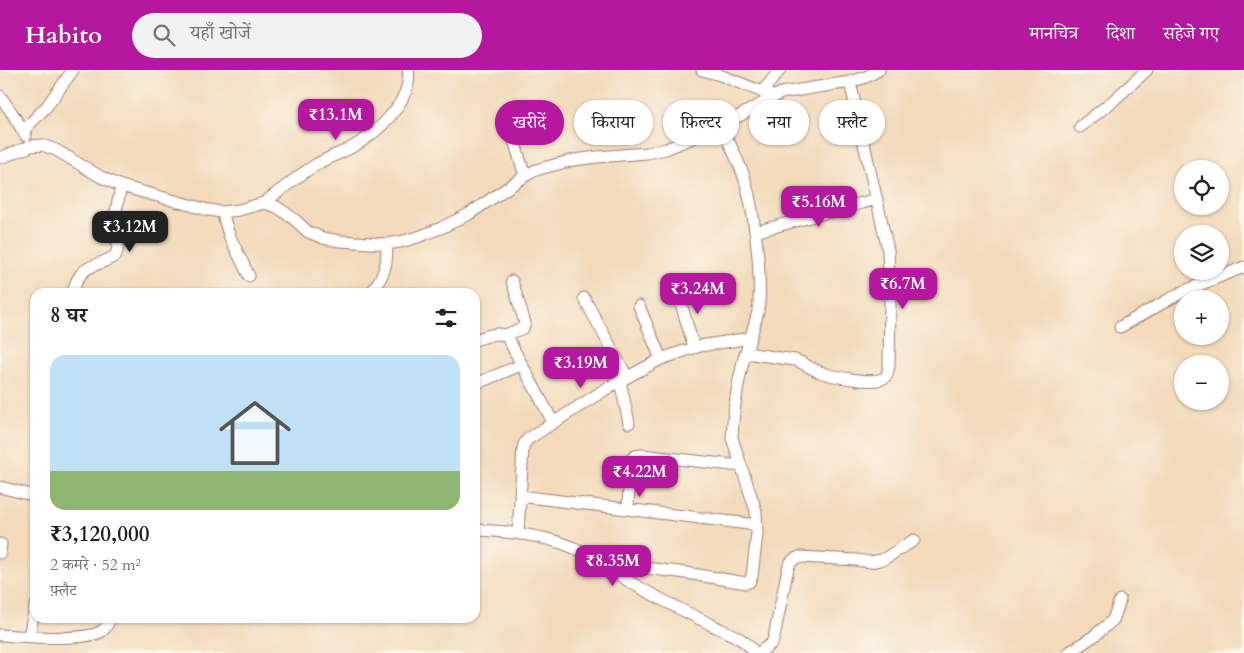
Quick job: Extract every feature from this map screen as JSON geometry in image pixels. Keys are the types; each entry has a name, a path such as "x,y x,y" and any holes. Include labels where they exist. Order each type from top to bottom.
{"street":[{"path":"23,131 47,106 73,70"},
{"path":"0,158 31,146 42,146 56,150 120,186 208,210 222,212 239,210 264,203 317,165 365,140 393,113 403,98 408,86 408,70"},
{"path":"702,70 768,94 850,82 879,70"},
{"path":"739,114 768,94 780,70"},
{"path":"1080,127 1147,70"},
{"path":"746,353 795,360 824,374 858,380 879,380 886,376 889,366 890,302 888,250 850,82"},
{"path":"0,96 31,146"},
{"path":"515,145 525,176"},
{"path":"264,203 277,207 308,232 323,238 386,244 418,237 441,228 469,214 536,170 574,160 647,153 676,145"},
{"path":"623,577 638,568 740,582 749,582 752,576 758,525 756,511 732,438 732,426 746,353 758,310 759,278 753,212 743,175 731,145"},
{"path":"74,288 79,276 86,269 116,255 118,247 115,216 120,186"},
{"path":"755,232 877,199"},
{"path":"222,212 229,235 249,276"},
{"path":"374,288 386,264 386,244"},
{"path":"1120,327 1184,291 1244,267"},
{"path":"480,339 497,334 505,335 525,326 512,281"},
{"path":"677,290 694,348"},
{"path":"584,298 624,379 629,423"},
{"path":"639,306 661,359"},
{"path":"505,335 508,337 521,365 553,422"},
{"path":"518,534 523,449 528,439 624,379 661,359 694,348 750,338"},
{"path":"480,382 521,365"},
{"path":"628,509 630,463 634,456 642,455 741,466"},
{"path":"0,487 30,495"},
{"path":"520,496 758,525"},
{"path":"480,530 518,534 558,542 573,548 686,612 743,640 751,647 754,653"},
{"path":"760,653 772,643 786,575 790,562 793,559 871,562 884,559 914,540"},
{"path":"1068,653 1094,636 1113,620 1120,600"},
{"path":"29,636 32,623"},
{"path":"0,635 77,637 92,635 103,630 108,623"}]}
